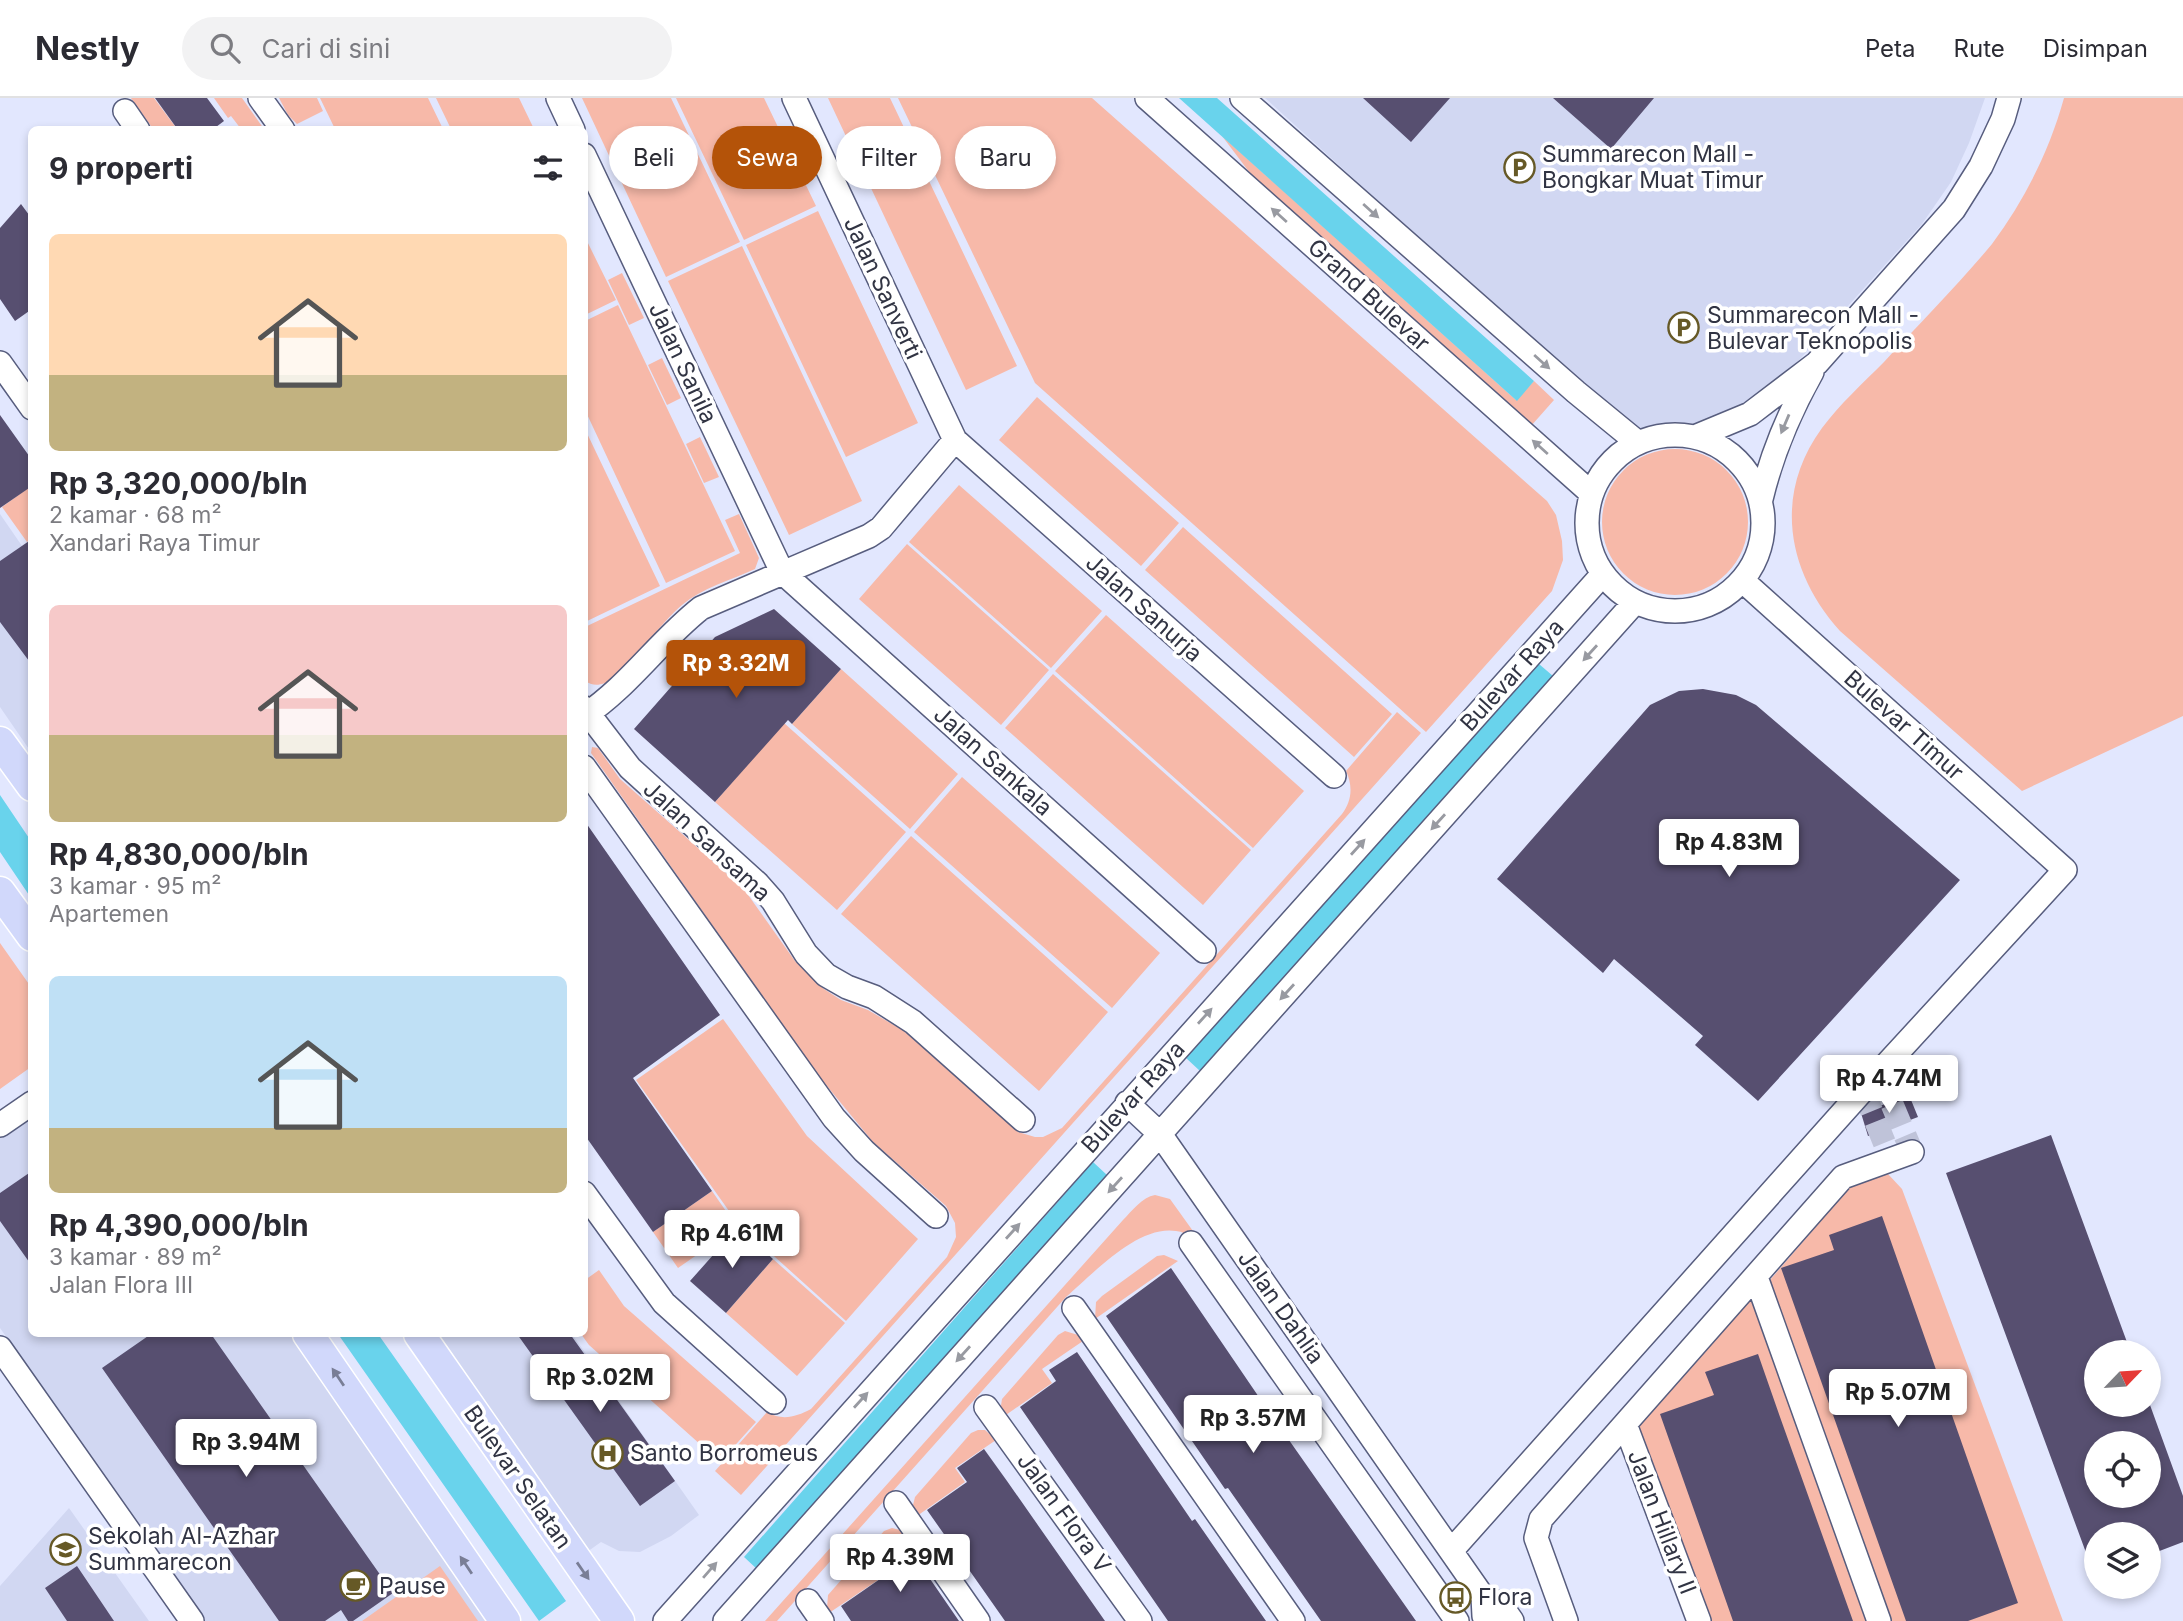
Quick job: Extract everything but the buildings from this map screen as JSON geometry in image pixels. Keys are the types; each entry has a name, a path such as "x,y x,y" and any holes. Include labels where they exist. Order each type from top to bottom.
{"main road":[{"path":"0,742 28,780"},
{"path":"0,892 28,930"},
{"path":"310,1337 505,1621"},
{"name":"Bulevar Selatan","path":"421,1337 619,1621"}],"street":[{"path":"260,98 280,126"},
{"path":"558,98 571,126"},
{"name":"Jalan Sanverti","path":"794,98 955,440"},
{"name":"Grand Bulevar","path":"1147,98 1591,493"},
{"path":"1242,98 1576,392 1637,442"},
{"path":"1697,436 1750,414 1817,363 1954,209 1981,166 2003,120 2009,98"},
{"name":"Jalan Sanila","path":"588,163 782,572"},
{"path":"0,363 28,402"},
{"path":"1761,499 1775,447 1792,408 1817,363"},
{"path":"1667,434 1697,436 1718,445 1737,459 1751,477 1761,499 1764,528 1758,556 1743,581 1720,600 1693,610 1663,611 1635,602 1618,590 1603,574 1591,548 1587,521 1591,493 1602,472 1618,454 1637,442 1667,434"},
{"path":"588,712 619,690 680,625 701,608 869,536 881,528 955,440"},
{"name":"Jalan Sanurja","path":"955,440 1334,776"},
{"name":"Jalan Sankala","path":"782,572 1204,951"},
{"name":"Bulevar Raya","path":"664,1621 1603,574"},
{"name":"Bulevar Timur","path":"1451,1551 1863,1090 2065,870 1743,581"},
{"name":"Bulevar Raya","path":"725,1621 1635,602"},
{"name":"Jalan Sansama","path":"588,716 630,768 758,884 807,954 826,975 874,998 913,1022 1023,1121"},
{"name":"Jalan Sansama","path":"588,773 834,1118 864,1151 936,1216"},
{"name":"Jalan Dahlia","path":"1127,1103 1160,1134 1451,1551 1483,1597 1484,1616 1503,1620"},
{"path":"0,1125 28,1105"},
{"path":"1566,1621 1536,1538 1541,1519 1843,1177 1912,1152"},
{"path":"588,1198 664,1303 774,1402"},
{"path":"1191,1243 1457,1621"},
{"path":"1756,1277 1879,1621"},
{"path":"1074,1308 1293,1621"},
{"path":"0,1348 192,1621"},
{"name":"Jalan Flora V","path":"986,1407 1140,1621"},
{"name":"Jalan Hillary II","path":"1625,1424 1699,1621"},
{"path":"896,1503 978,1621"},
{"path":"808,1601 822,1621"}],"shaded area":[{"path":"131,98 154,98 175,126 151,126"},
{"path":"214,98 242,98 262,126 239,126 231,116 228,118"},
{"path":"279,98 317,98 323,111 297,124 288,115"},
{"path":"320,98 428,98 442,126 334,126"},
{"path":"436,98 519,98 533,126 450,126"},
{"path":"582,98 671,98 684,126 609,126 609,156"},
{"path":"676,98 764,98 777,126 712,126 712,173 698,144 698,126 689,126"},
{"path":"828,98 890,98 903,126 841,126"},
{"path":"898,98 1092,98 1547,501 1556,515 1562,541 1563,560 1552,591 1426,732 1035,383 941,187 941,126 911,126"},
{"path":"1265,98 1985,98 1951,182 1922,224 1801,358 1750,406 1699,436 1629,429"},
{"path":"2064,98 2183,98 2183,716 2022,791 1840,631 1808,584 1798,559 1792,506 1797,480 1807,454 1822,428 1966,274 2004,227 2043,156"},
{"path":"1222,136 1516,400 1534,381 1554,400 1531,426 1256,181"},
{"path":"698,154 712,189 715,189 740,242 666,277 625,189 698,189"},
{"path":"720,189 808,189 816,206 744,240"},
{"path":"871,189 933,189 1017,366 966,390"},
{"path":"818,211 918,423 846,457 746,245"},
{"path":"588,243 616,300 588,314"},
{"path":"742,246 862,501 789,535 668,281"},
{"path":"622,273 644,318 629,325 608,280"},
{"path":"618,305 735,551 666,583 588,416 588,320"},
{"path":"662,358 681,398 667,405 648,365"},
{"path":"1037,397 1179,523 1141,566 999,440"},
{"path":"588,435 660,586 588,621"},
{"path":"700,437 719,477 704,483 686,444"},
{"path":"1675,449 1703,455 1726,471 1742,494 1748,522 1742,550 1726,573 1703,589 1675,595 1647,589 1624,573 1608,550 1602,522 1608,494 1624,471 1647,455"},
{"path":"959,485 1102,611 1051,668 909,542"},
{"path":"28,488 27,542 2,507"},
{"path":"0,514 28,555 28,748 0,707"},
{"path":"739,514 759,558 755,569 690,599 613,678 599,685 588,682 588,626 740,553 725,520"},
{"path":"1183,527 1392,714 1354,757 1145,570"},
{"path":"907,544 1049,670 1001,725 859,599"},
{"path":"1106,615 1304,791 1253,848 1055,671"},
{"path":"841,669 958,774 910,829 792,724"},
{"path":"1053,674 1251,850 1203,905 1005,728"},
{"path":"1397,712 1421,733 741,1495 715,1471 767,1412 789,1417 811,1409 947,1257 956,1237 955,1223 946,1206 873,1142 817,1074 591,753 592,747 598,748 620,779 746,892 795,961 824,989 904,1031 1018,1132 1043,1137 1062,1128 1342,814 1350,793 1346,771"},
{"path":"784,723 906,832 837,910 715,802"},
{"path":"962,777 1160,953 1112,1008 914,832"},
{"path":"911,836 1108,1012 1039,1091 841,914"},
{"path":"0,943 28,983 28,1069 0,1089"},
{"path":"723,1019 807,1136 918,1239 846,1321 729,1211 636,1080"},
{"path":"28,1114 28,1337 302,1337 497,1621 205,1621 0,1328 0,1135"},
{"path":"1888,1174 1902,1189 2063,1621 1892,1621 1770,1280 1850,1187"},
{"path":"712,1191 737,1227 678,1268 653,1232"},
{"path":"1155,1195 1170,1199 1208,1252 1185,1234 1161,1231 1131,1243 1102,1264 1066,1297 777,1621 765,1621 1123,1220 1142,1201"},
{"path":"1164,1255 1178,1261 1095,1319 1096,1302 1102,1296 1157,1256"},
{"path":"773,1259 845,1323 797,1376 726,1313"},
{"path":"599,1270 624,1306 756,1422 720,1462 583,1337 588,1337 588,1278"},
{"path":"1752,1298 1868,1621 1711,1621 1637,1426"},
{"path":"1065,1331 1078,1335 1083,1341 1042,1369 1052,1383 1003,1417 1000,1412 1002,1399 1058,1335"},
{"path":"436,1337 574,1337 699,1515 671,1536 640,1552 619,1551 601,1542 587,1552"},
{"path":"985,1430 996,1440 955,1468 965,1482 917,1516 913,1505 915,1497 971,1433"},
{"name":"Sekolah Al-Azhar Summarecon","path":"69,1508 149,1621 0,1621 0,1586"},
{"path":"892,1528 904,1531 909,1537 869,1566 878,1580 829,1613 828,1595 884,1531"},
{"path":"440,1566 478,1621 362,1621"}],"water":[{"path":"1179,98 1217,98 1534,381 1517,401"},
{"path":"1539,664 1553,676 1200,1071 1186,1058"},
{"path":"0,795 28,837 28,894 0,852"},
{"path":"1093,1162 1107,1175 758,1570 744,1557"},
{"path":"340,1337 380,1337 566,1601 539,1621"}],"tunnel":[{"path":"1879,1073 1912,1152"},
{"path":"1863,1090 1891,1159"}],"place":[{"name":"Summarecon Mall - Bongkar Muat Timur","path":"1519,167"},
{"name":"Summarecon Mall - Bulevar Teknopolis","path":"1684,328"},
{"name":"Santo Borromeus","path":"607,1453"},
{"name":"Sekolah Al-Azhar Summarecon","path":"65,1549"},
{"name":"Pause","path":"356,1586"},
{"name":"Flora","path":"1455,1597"}]}
